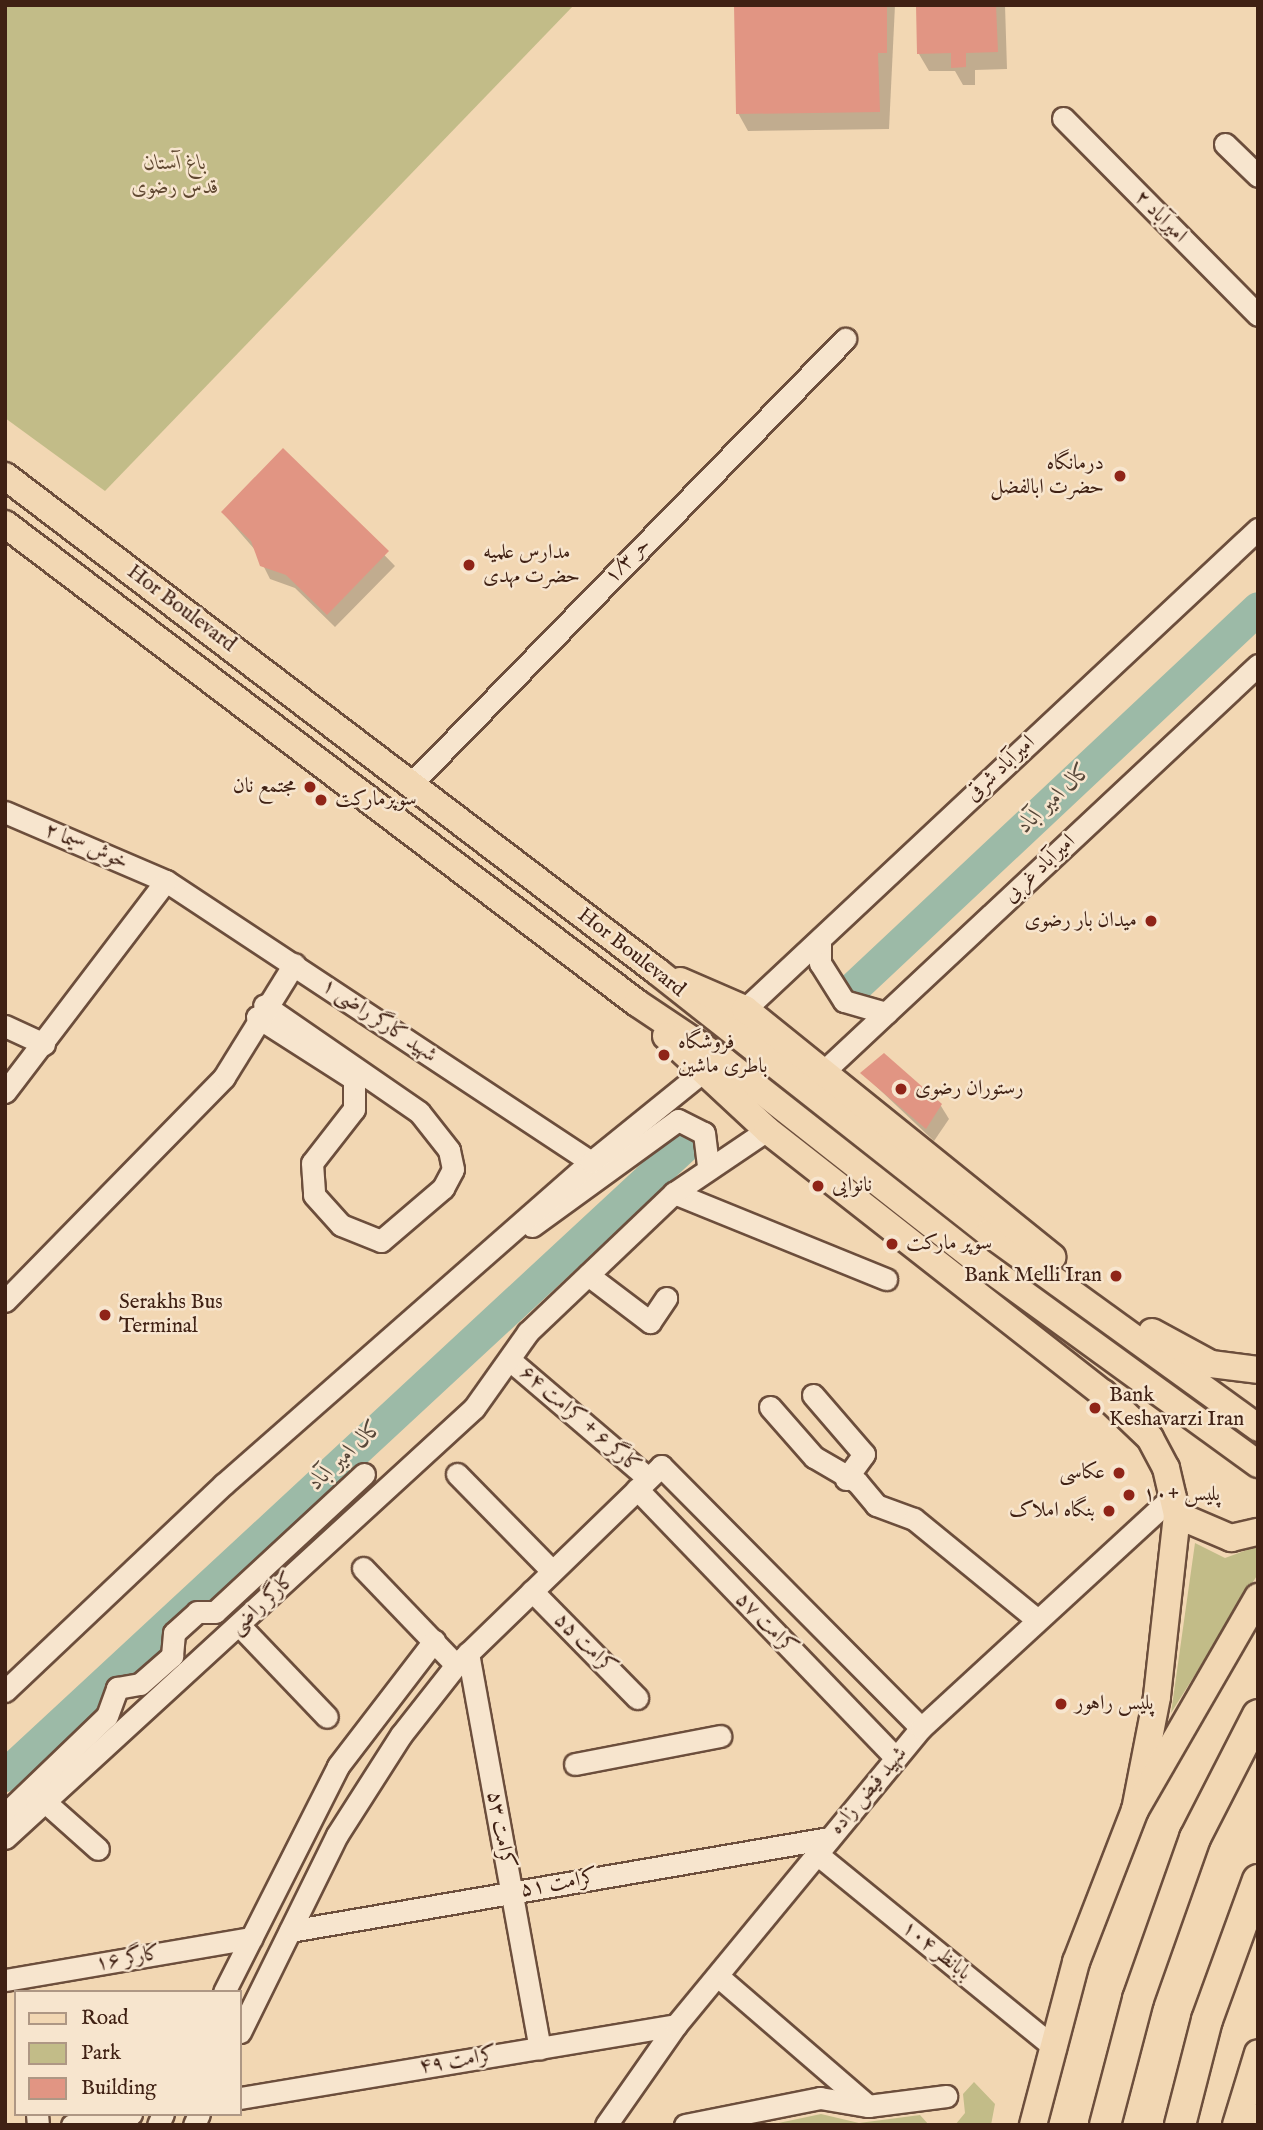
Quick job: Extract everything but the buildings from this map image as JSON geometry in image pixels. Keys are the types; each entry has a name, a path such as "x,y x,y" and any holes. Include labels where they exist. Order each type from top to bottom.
{"highway":[{"path":"1105,2125 1138,1999 1195,1838 1258,1715"},
{"path":"1180,2125 1207,2020 1258,1880"}],"main road":[{"name":"Hor Boulevard","path":"5,476 659,972 989,1233 1258,1428"},
{"name":"Hor Boulevard","path":"5,524 637,1003 1258,1464"},
{"path":"659,972 745,1009 1146,1329 1211,1364 1258,1370"},
{"path":"637,1003 701,1073 767,1130 1103,1393 1150,1438 1176,1505 1157,1698 1135,1810"},
{"path":"1176,1505 1231,1538 1258,1532"},
{"path":"1033,2125 1076,1962 1135,1810 1258,1597"},
{"path":"1044,2125 1055,2049"},
{"path":"1236,2125 1258,2053"},
{"path":"1256,2125 1258,2118"}],"street":[{"name":"امیرآباد ۲","path":"1063,118 1258,315"},
{"path":"1225,144 1258,176"},
{"name":"حر ۱/۳","path":"411,784 845,339"},
{"name":"امیرآباد شرقی","path":"745,1009 1258,529"},
{"name":"امیرآباد غربی","path":"822,1073 1258,665"},
{"name":"خوش سیما ۲","path":"5,812 166,881"},
{"path":"5,1092 166,881"},
{"name":"شهید کارگر راضی ۱","path":"166,881 591,1162"},
{"path":"820,940 820,963 836,992 864,1011 886,1013"},
{"path":"5,1301 225,1077 261,1011 294,964"},
{"path":"261,1011 419,1112 449,1150 453,1169 443,1188 381,1241 341,1225 314,1195 312,1163 354,1110 354,1079 261,1011"},
{"path":"5,1026 44,1044"},
{"path":"5,1691 225,1484 490,1249 591,1162 701,1073"},
{"path":"490,1249 546,1219 678,1120 704,1133 708,1164"},
{"name":"کارگر راضی","path":"5,1838 174,1678 241,1627 474,1408 511,1361 528,1332 674,1193 708,1164 767,1130"},
{"path":"674,1193 886,1279"},
{"path":"588,1275 650,1322 666,1298"},
{"name":"کارگر ۶ + کرامت ۶۴","path":"511,1361 649,1478"},
{"path":"813,1395 864,1454 846,1479"},
{"path":"770,1406 814,1457 846,1479 857,1482 881,1508 914,1518 1035,1618"},
{"path":"5,1814 107,1716 117,1688 140,1684 172,1656 174,1633 197,1612 215,1612 364,1474"},
{"path":"457,1474 552,1571"},
{"path":"242,2028 369,1782 462,1659 649,1478 921,1728"},
{"name":"کرامت ۵۷","path":"649,1478 896,1758"},
{"name":"شهید فیض زاده","path":"606,2125 676,2025 720,1978 823,1846 921,1728 1035,1618 1176,1505"},
{"path":"363,1568 434,1641 462,1659"},
{"name":"کرامت ۵۵","path":"532,1591 637,1698"},
{"path":"241,1627 327,1717"},
{"path":"225,1990 338,1766 434,1641"},
{"name":"کرامت ۵۳","path":"462,1659 540,2048"},
{"path":"575,1764 720,1736"},
{"path":"44,1801 98,1849"},
{"name":"کرامت ۵۱","path":"290,1931 511,1893 823,1846"},
{"name":"بابانظر ۱۰۴","path":"823,1846 1055,2049"},
{"name":"کارگر ۱۶","path":"13,1983 251,1938"},
{"path":"720,1978 868,2106"},
{"name":"کرامت ۴۹","path":"242,2098 676,2025"},
{"path":"685,2125 820,2098 868,2106 946,2096"},
{"path":"72,2125 120,2116"}],"green space":[{"name":"باغ آستان قدس رضوی","path":"5,5 574,5 105,491 5,418"},
{"path":"1195,1543 1225,1558 1258,1546 1258,1574 1171,1713"},
{"path":"974,2082 995,2104 991,2125 955,2125 965,2113 963,2094"},
{"path":"821,2114 859,2123 920,2115 929,2125 769,2125"}],"waterway":[{"name":"کال امیر آباد","path":"853,988 1258,608"},
{"name":"کال امیر آباد","path":"5,1775 690,1140"}],"place":[{"name":"درمانگاه حضرت ابالفضل","path":"1120,476"},
{"name":"مدارس علمیه حضرت مهدی","path":"469,565"},
{"name":"مجتمع نان","path":"310,787"},
{"name":"سوپرمارکت","path":"321,800"},
{"name":"میدان بار رضوی","path":"1151,921"},
{"name":"فروشگاه باطری ماشین","path":"664,1055"},
{"name":"رستوران رضوی","path":"901,1089"},
{"name":"نانوایی","path":"818,1186"},
{"name":"سوپر مارکت","path":"892,1244"},
{"name":"Bank Melli Iran","path":"1116,1276"},
{"name":"Serakhs Bus Terminal","path":"105,1315"},
{"name":"Bank Keshavarzi Iran","path":"1095,1408"},
{"name":"عکاسی","path":"1119,1473"},
{"name":"پلیس +۱۰","path":"1129,1495"},
{"name":"بنگاه املاک","path":"1109,1511"},
{"name":"پلیس راهور","path":"1061,1704"}]}
